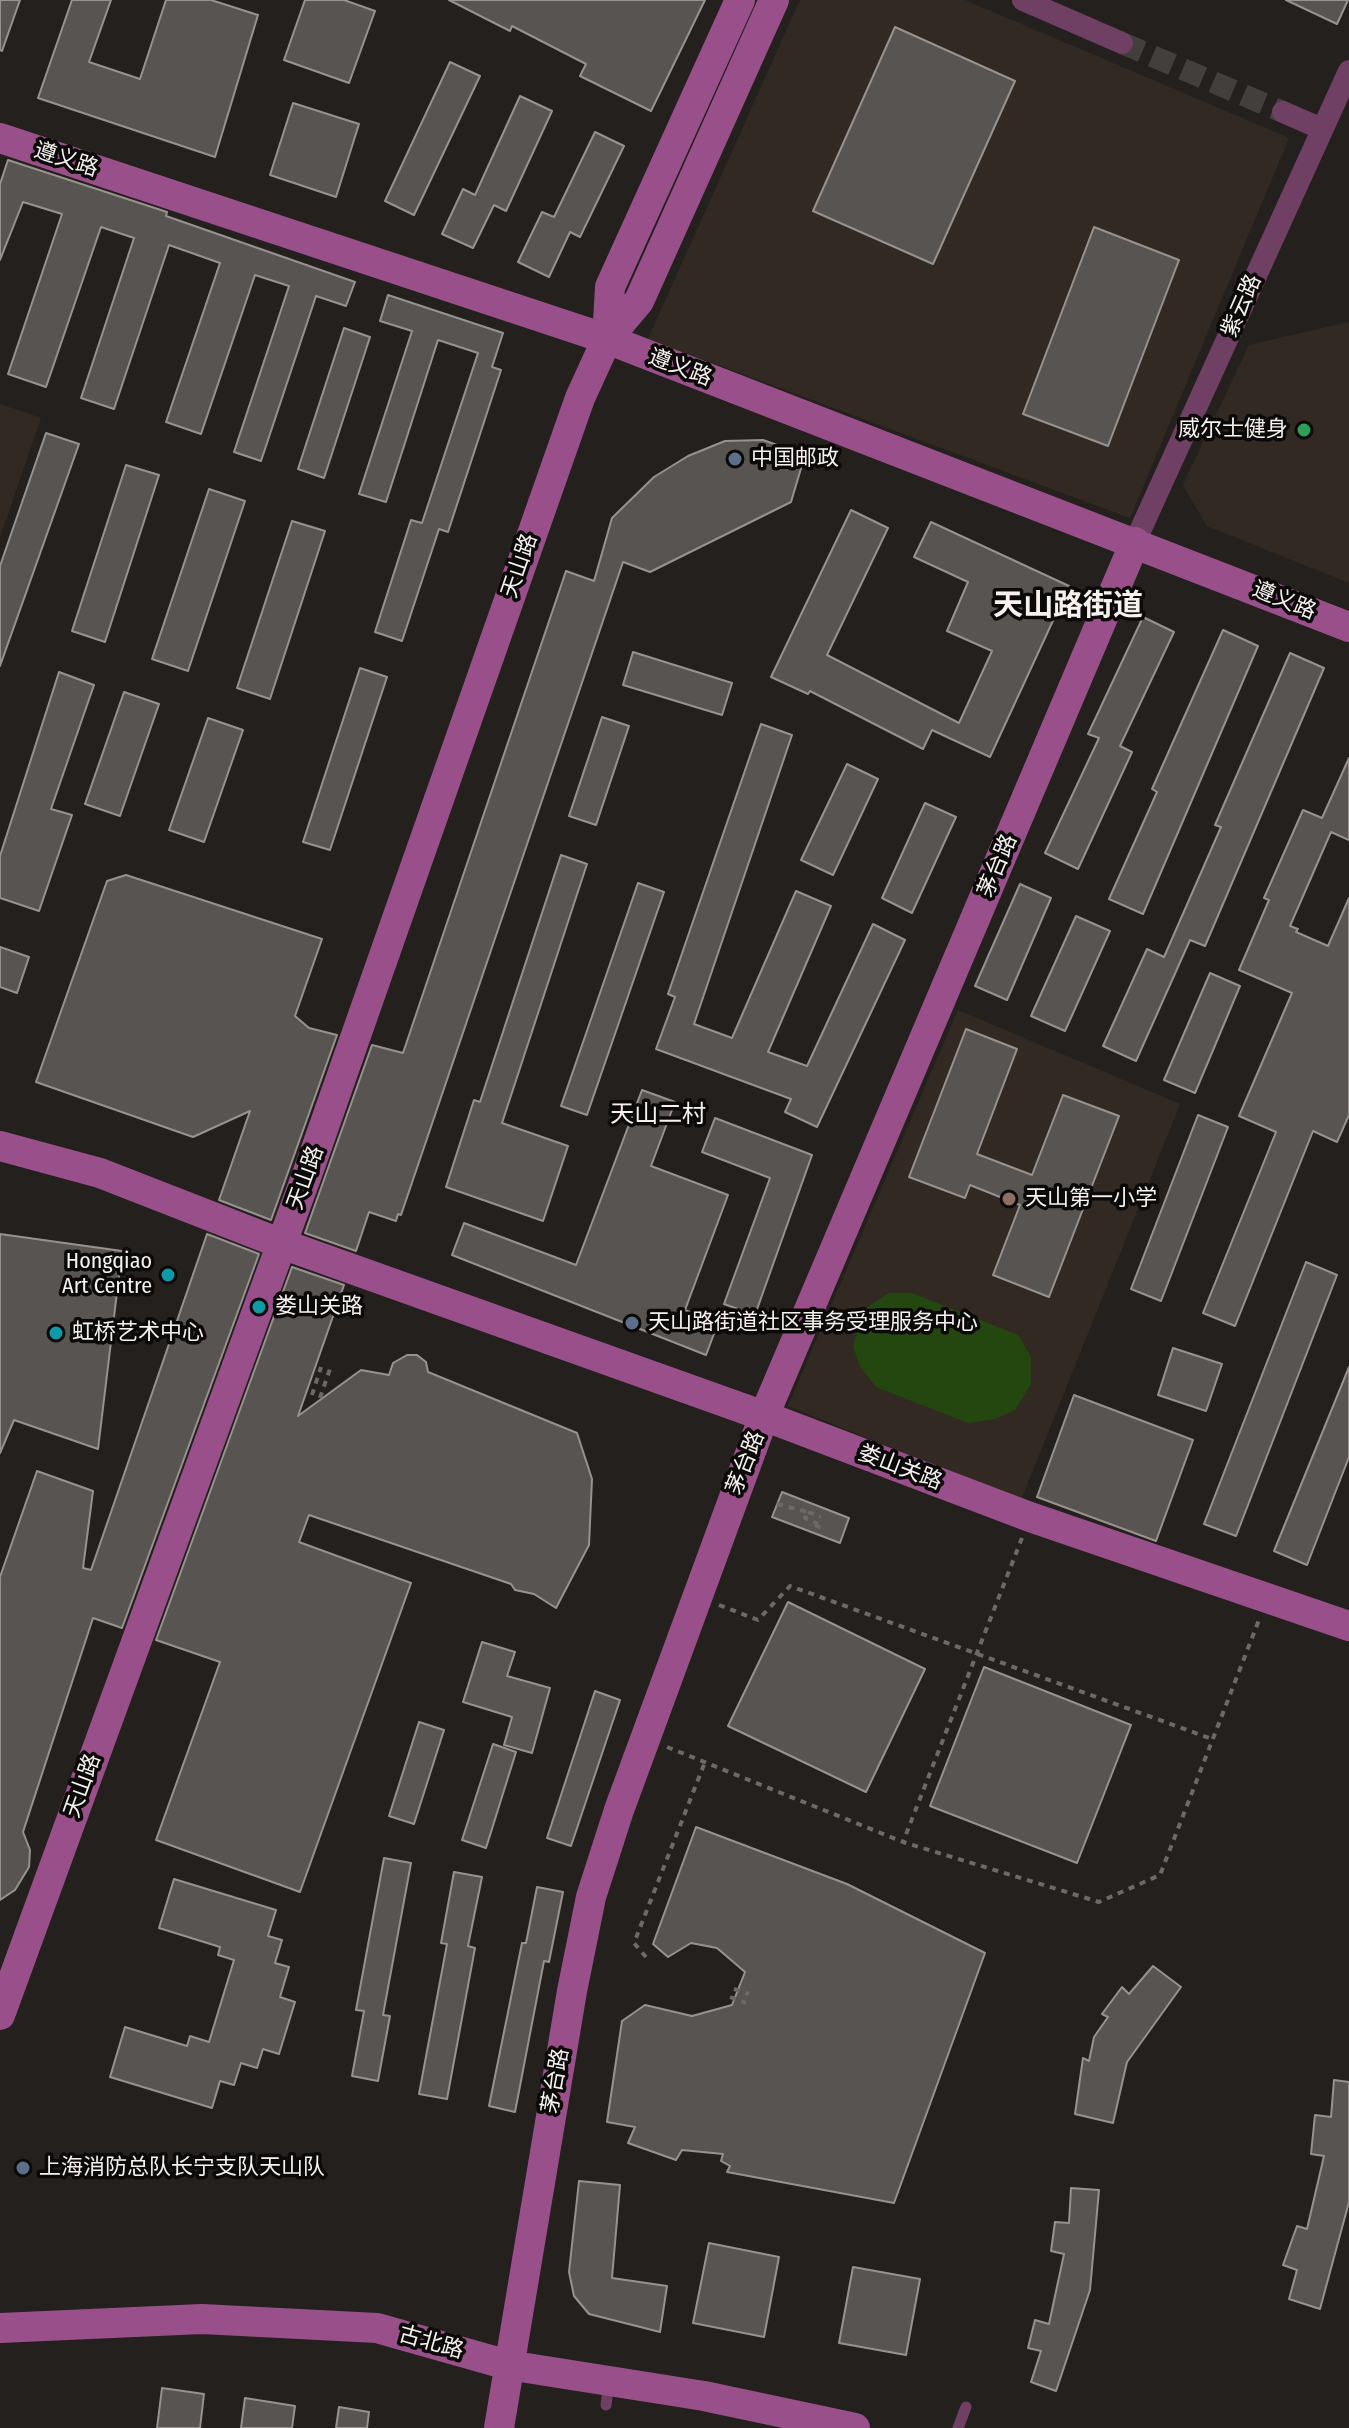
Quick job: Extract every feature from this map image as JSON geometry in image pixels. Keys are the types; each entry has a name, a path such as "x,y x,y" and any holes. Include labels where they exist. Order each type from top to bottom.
{"street":[{"name":"天山路","path":"607,339 610,287 740,0"},
{"name":"天山路","path":"0,2015 282,1244 580,398 607,339 639,301 774,0"},
{"path":"1023,0 1122,43"},
{"name":"紫云路","path":"1135,542 1349,71"},
{"path":"1283,112 1322,129"},
{"name":"遵义路","path":"0,138 607,339 1349,627"},
{"name":"茅台路","path":"499,2428 591,1897 696,1597 764,1416 1135,542"},
{"name":"娄山关路","path":"0,1146 100,1173 282,1244 764,1416 1030,1517 1349,1626"},
{"name":"古北路","path":"0,2328 202,2319 377,2328 608,2393 781,2420 855,2428"}],"lane":[{"path":"958,2428 966,2407"}],"path":[{"path":"312,1395 321,1367"},
{"path":"320,1398 330,1369"},
{"path":"777,1504 821,1517"},
{"path":"808,1512 805,1518 826,1530"},
{"path":"814,1516 827,1522"},
{"path":"903,1842 1030,1517"},
{"path":"696,1597 758,1620 790,1586 1212,1739"},
{"path":"646,1739 903,1842 1099,1902 1160,1875 1268,1598"},
{"path":"646,1957 634,1943 705,1762"},
{"path":"734,1989 749,1994"},
{"path":"730,1997 746,2003"}],"shaded area":[{"path":"800,0 965,0 1289,138 1130,518 648,339"},
{"path":"1349,322 1349,583 1207,526 1183,485 1249,345"},
{"path":"0,404 41,418 0,537"},
{"name":"天山第一小学","path":"958,1010 1180,1104 1021,1500 788,1406"}],"green space":[{"path":"889,1293 912,1293 1018,1335 1031,1357 1031,1384 1015,1410 995,1419 968,1423 876,1387 860,1366 853,1347 863,1310"}],"building":[{"path":"0,0 20,0 2,51 0,50"},
{"path":"72,0 111,0 89,62 140,79 166,0 211,0 258,15 215,157 38,98"},
{"path":"305,0 344,0 375,11 349,83 284,60"},
{"path":"449,0 705,0 651,111 580,76 586,64 512,26 510,31"},
{"path":"1286,0 1348,0 1337,24"},
{"path":"895,27 1015,81 933,264 813,211"},
{"path":"450,62 480,76 414,215 385,201"},
{"path":"520,96 552,111 506,211 494,205 473,248 442,234 463,189 475,195"},
{"path":"293,103 359,124 336,197 270,175"},
{"path":"595,132 624,146 580,237 570,232 549,277 518,262 542,212 554,217"},
{"path":"8,160 167,212 166,216 355,282 346,306 316,296 261,461 234,452 289,286 255,275 201,434 166,422 220,263 169,245 114,409 81,398 134,238 101,227 46,387 8,374 62,214 23,202 0,260 0,184"},
{"path":"1094,227 1179,260 1108,446 1023,414"},
{"path":"388,295 503,333 492,367 501,370 448,532 439,529 402,641 375,632 411,520 422,523 478,353 438,340 386,502 359,494 412,331 380,321"},
{"path":"344,328 370,337 324,478 298,469"},
{"path":"46,433 79,444 0,666 0,566"},
{"path":"763,440 805,455 791,502 650,572 623,562 401,1215 398,1214 396,1221 369,1212 356,1251 305,1233 372,1045 403,1053 566,571 594,581 612,518 654,477 688,456 725,441"},
{"path":"126,465 159,475 105,642 72,631"},
{"path":"209,489 245,501 188,671 152,659"},
{"path":"851,510 888,528 827,655 959,723 992,651 947,631 968,582 914,557 931,522 1069,586 990,757 932,730 923,749 810,691 808,694 771,677"},
{"path":"292,521 325,531 270,699 237,688"},
{"path":"1143,617 1174,632 1120,746 1132,752 1078,869 1045,853 1099,738 1088,734"},
{"path":"1223,630 1258,646 1143,914 1109,899 1157,792 1152,789"},
{"path":"633,652 732,683 722,715 623,685"},
{"path":"1290,653 1324,668 1205,946 1190,940 1136,1061 1103,1046 1147,949 1164,957 1221,827 1215,825"},
{"path":"360,668 387,677 330,850 303,842"},
{"path":"59,672 94,685 51,809 72,815 39,911 0,898 0,856"},
{"path":"124,692 159,704 120,816 85,804"},
{"path":"602,717 629,726 596,825 569,816"},
{"path":"208,718 243,730 204,842 169,830"},
{"path":"761,724 792,735 694,1024 732,1038 796,891 831,906 768,1052 807,1066 873,924 905,940 817,1127 785,1112 791,1099 656,1049 675,997 668,994"},
{"path":"1349,758 1349,840 1331,832 1290,926 1298,929 1296,932 1328,946 1349,898 1349,1115 1337,1142 1313,1131 1235,1326 1203,1313 1276,1132 1239,1116 1292,993 1239,970 1269,900 1264,898 1303,810 1322,818"},
{"path":"847,764 878,779 833,875 801,860"},
{"path":"925,803 956,817 912,913 882,898"},
{"path":"561,855 587,864 502,1123 568,1146 543,1221 446,1187 474,1100 480,1102"},
{"path":"126,875 322,939 295,1016 309,1028 337,1035 271,1220 219,1200 250,1111 193,1137 36,1082 107,881"},
{"path":"638,883 664,892 587,1115 561,1106"},
{"path":"1020,884 1051,898 1007,1000 975,986"},
{"path":"1076,916 1110,931 1065,1031 1031,1016"},
{"path":"0,947 29,957 17,993 0,987"},
{"path":"1210,973 1240,986 1195,1093 1164,1080"},
{"path":"966,1029 1017,1049 977,1154 1032,1175 1063,1095 1119,1116 1049,1297 993,1275 1020,1205 970,1185 965,1198 909,1177"},
{"path":"642,1090 675,1102 651,1166 728,1195 685,1310 718,1323 706,1355 452,1255 464,1223 576,1265"},
{"path":"1198,1115 1228,1127 1161,1301 1131,1289"},
{"path":"715,1118 812,1155 755,1315 724,1304 770,1178 702,1152"},
{"name":"虹桥艺术中心","path":"0,1234 122,1251 98,1449 14,1420 0,1453"},
{"path":"207,1234 259,1254 122,1628 93,1618 23,1832 30,1850 29,1867 15,1890 0,1900 0,1577 37,1471 93,1491 83,1568 91,1570"},
{"path":"1306,1262 1337,1275 1236,1536 1204,1524"},
{"path":"292,1267 344,1285 298,1416 361,1370 389,1375 393,1363 407,1355 417,1355 426,1362 428,1372 577,1433 592,1479 589,1545 556,1608 534,1594 515,1590 511,1584 309,1515 299,1542 411,1583 300,1892 156,1840 220,1662 156,1640"},
{"path":"1173,1348 1222,1364 1206,1411 1158,1395"},
{"path":"1349,1367 1349,1457 1307,1565 1274,1551"},
{"path":"1074,1395 1193,1440 1156,1541 1037,1497"},
{"path":"782,1492 849,1518 840,1543 772,1517"},
{"path":"788,1602 925,1669 866,1792 728,1726"},
{"path":"482,1642 515,1652 507,1676 550,1688 532,1753 504,1745 512,1717 463,1702"},
{"path":"984,1667 1131,1725 1077,1863 930,1806"},
{"path":"595,1691 620,1700 571,1846 547,1838"},
{"path":"419,1722 444,1730 414,1824 389,1816"},
{"path":"493,1744 516,1752 486,1848 462,1840"},
{"path":"696,1827 847,1884 985,1953 894,2203 727,2172 730,2166 721,2161 723,2154 682,2150 676,2160 628,2143 635,2127 607,2122 622,2021 645,2005 692,2016 732,2005 745,1972 717,1948 691,1943 668,1957 653,1944"},
{"path":"384,1858 411,1863 383,2015 390,2016 378,2081 352,2076 364,2011 356,2010"},
{"path":"454,1872 482,1877 468,1946 475,1948 447,2099 419,2094 447,1944 441,1943"},
{"path":"174,1879 276,1910 268,1936 282,1940 275,1963 289,1967 280,1997 295,2002 279,2054 263,2049 257,2068 241,2063 234,2085 220,2081 212,2108 110,2077 125,2027 187,2046 190,2036 209,2042 234,1960 218,1955 220,1947 159,1928"},
{"path":"537,1887 563,1892 549,1962 544,1961 515,2112 489,2106 522,1943 526,1943"},
{"path":"1153,1966 1181,1987 1127,2062 1113,2123 1075,2114 1083,2058 1089,2061 1094,2037 1108,2017 1102,2014 1122,1987 1129,1994"},
{"path":"1334,2080 1349,2082 1349,2202 1320,2309 1289,2299 1297,2270 1283,2265 1297,2226 1307,2229 1324,2156 1311,2154 1315,2115 1331,2117"},
{"path":"579,2181 620,2185 612,2278 667,2286 660,2332 589,2314 574,2296 569,2272"},
{"path":"1071,2188 1099,2190 1090,2290 1056,2391 1031,2382 1041,2351 1028,2348 1035,2320 1049,2324 1064,2254 1051,2251 1055,2222 1069,2223"},
{"path":"709,2243 779,2257 764,2337 693,2323"},
{"path":"853,2267 920,2279 906,2355 839,2343"},
{"path":"162,2388 204,2394 200,2428 157,2428"},
{"path":"245,2398 295,2406 292,2428 241,2428"},
{"path":"339,2407 369,2412 367,2428 336,2428"}],"tunnel":[{"path":"1122,43 1283,112"}],"place":[{"name":"威尔士健身","path":"1304,430"},
{"name":"中国邮政","path":"735,459"},
{"name":"天山第一小学","path":"1009,1199"},
{"name":"Hongqiao Art Centre","path":"168,1275"},
{"name":"娄山关路","path":"259,1307"},
{"name":"天山路街道社区事务受理服务中心","path":"632,1323"},
{"name":"虹桥艺术中心","path":"56,1333"},
{"name":"上海消防总队长宁支队天山队","path":"23,2168"}],"district":[{"name":"天山路街道","path":"1068,607"},
{"name":"天山二村","path":"658,1115"}]}
